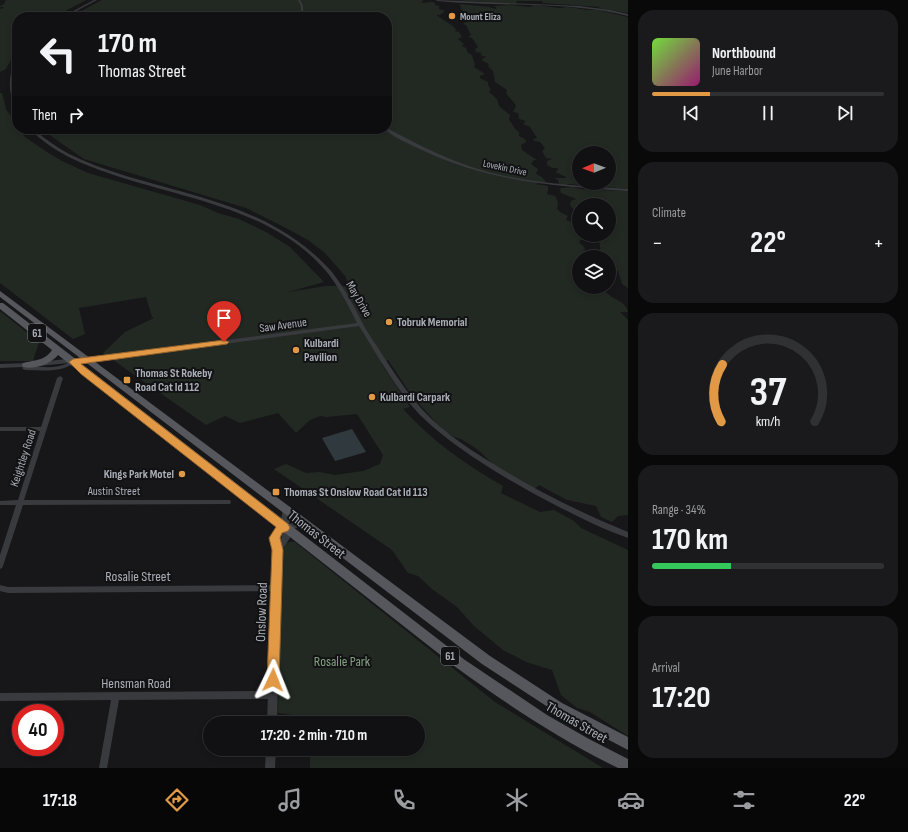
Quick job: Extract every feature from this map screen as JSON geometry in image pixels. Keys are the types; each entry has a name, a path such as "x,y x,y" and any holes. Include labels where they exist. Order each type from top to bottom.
{"main road":[{"name":"Thomas Street","path":"0,293 513,679 558,707 628,744"},
{"name":"Thomas Street","path":"0,305 460,664 504,696 597,752 628,766"},
{"path":"26,365 48,360 53,356 57,349"}],"street":[{"path":"73,12 96,0"},
{"path":"298,0 302,6 302,12"},
{"path":"437,0 475,3 563,5 601,9 628,15"},
{"path":"12,73 10,81 12,92"},
{"name":"Lovekin Drive","path":"392,132 437,154 496,174 554,184 628,190"},
{"name":"May Drive","path":"38,134 51,146 100,169 245,214 280,230 322,263 340,286 360,324 404,392 428,421 461,446 512,479 574,512 628,535"},
{"name":"Saw Avenue","path":"73,362 360,324"},
{"path":"13,366 73,362"},
{"path":"0,366 58,368 68,366 73,362"},
{"name":"Keightley Road","path":"0,566 60,378"},
{"path":"0,429 44,429"},
{"name":"Austin Street","path":"0,503 228,502"},
{"name":"Onslow Road","path":"272,716 277,550 286,538 284,528 287,509"},
{"path":"284,528 304,522"},
{"name":"Rosalie Street","path":"0,588 8,590 276,588"},
{"name":"Hensman Road","path":"0,697 272,695"},
{"path":"103,768 116,696"},
{"path":"270,768 271,756"}],"green space":[{"path":"6,0 86,0 63,12 12,12 12,58 6,69 0,72 0,9 4,8 0,6 4,4"},
{"path":"102,0 422,0 424,1 421,2 422,3 435,3 435,5 439,6 439,9 445,11 440,15 436,15 453,26 456,29 455,31 459,32 462,37 458,39 464,44 462,46 466,48 468,53 472,55 475,65 474,67 485,74 480,76 480,78 488,82 491,89 489,92 497,99 499,106 510,115 509,120 519,132 519,136 525,139 526,142 521,145 522,150 537,160 534,160 531,164 538,169 536,174 542,177 546,182 535,184 548,186 547,194 555,196 558,202 557,209 568,216 566,220 572,222 572,242 579,242 585,248 584,250 572,250 572,294 608,294 624,304 627,308 628,312 620,312 628,320 628,515 618,516 612,522 601,517 596,506 567,500 539,485 534,489 494,465 477,449 443,430 412,396 388,360 381,363 410,407 403,409 414,421 437,442 475,469 503,486 501,493 540,512 554,510 574,521 581,528 628,550 628,736 590,712 577,708 561,695 552,670 526,662 503,650 474,626 457,607 432,589 418,576 408,573 392,550 274,469 286,464 306,473 319,472 335,475 363,471 380,464 383,455 357,414 327,417 320,416 310,420 296,433 278,413 240,423 225,416 206,425 103,353 125,332 154,318 152,317 146,297 79,308 85,334 73,339 0,283 0,93 2,93 6,109 12,118 12,134 23,134 25,137 62,161 88,173 200,205 218,213 239,219 266,232 290,247 324,282 288,292 326,286 348,286 346,277 325,253 308,240 284,227 246,208 84,159 48,134 392,134 392,12 79,12"},
{"path":"448,0 628,0 628,12 626,12 628,13 598,8 600,7 543,3 542,1 517,1 516,3 511,3"},
{"path":"460,4 495,9 497,8 494,6 511,5 530,7 534,5 597,10 628,17 628,189 616,188 616,146 572,146 572,184 562,186 559,184 558,180 554,178 566,177 555,172 558,170 557,168 552,168 547,165 547,161 552,159 546,158 542,151 545,148 540,142 534,141 533,139 537,138 530,127 523,124 526,121 519,119 518,113 513,112 516,106 506,93 507,90 495,82 493,71 488,66 489,64 482,59 486,57 480,55 482,53 476,52 475,49 478,47 472,38 468,37 471,35 466,25 463,24 473,15 464,12 461,9"},
{"path":"572,187 572,190 628,191 628,288 622,284 616,269 616,250 601,250 599,242 616,242 616,198 574,198 561,193 561,188"},
{"path":"0,311 39,342 33,361 0,361"},
{"name":"Rosalie Park","path":"295,542 495,702 603,768 310,768 310,756 425,756 425,716 293,716 278,713 283,549 286,543"}],"shaded area":[{"path":"352,429 366,452 335,461 322,438"}],"place":[{"name":"Mount Eliza","path":"452,16"},
{"name":"Tobruk Memorial","path":"389,322"},
{"name":"Kulbardi Pavilion","path":"296,350"},
{"name":"Thomas St Rokeby Road Cat Id 112","path":"127,380"},
{"name":"Kulbardi Carpark","path":"372,397"},
{"name":"Kings Park Motel","path":"182,474"},
{"name":"Thomas St Onslow Road Cat Id 113","path":"276,492"}],"route":[{"path":"224,342 73,362 284,528 278,530 274,538 274,543 277,550 273,680"}]}
